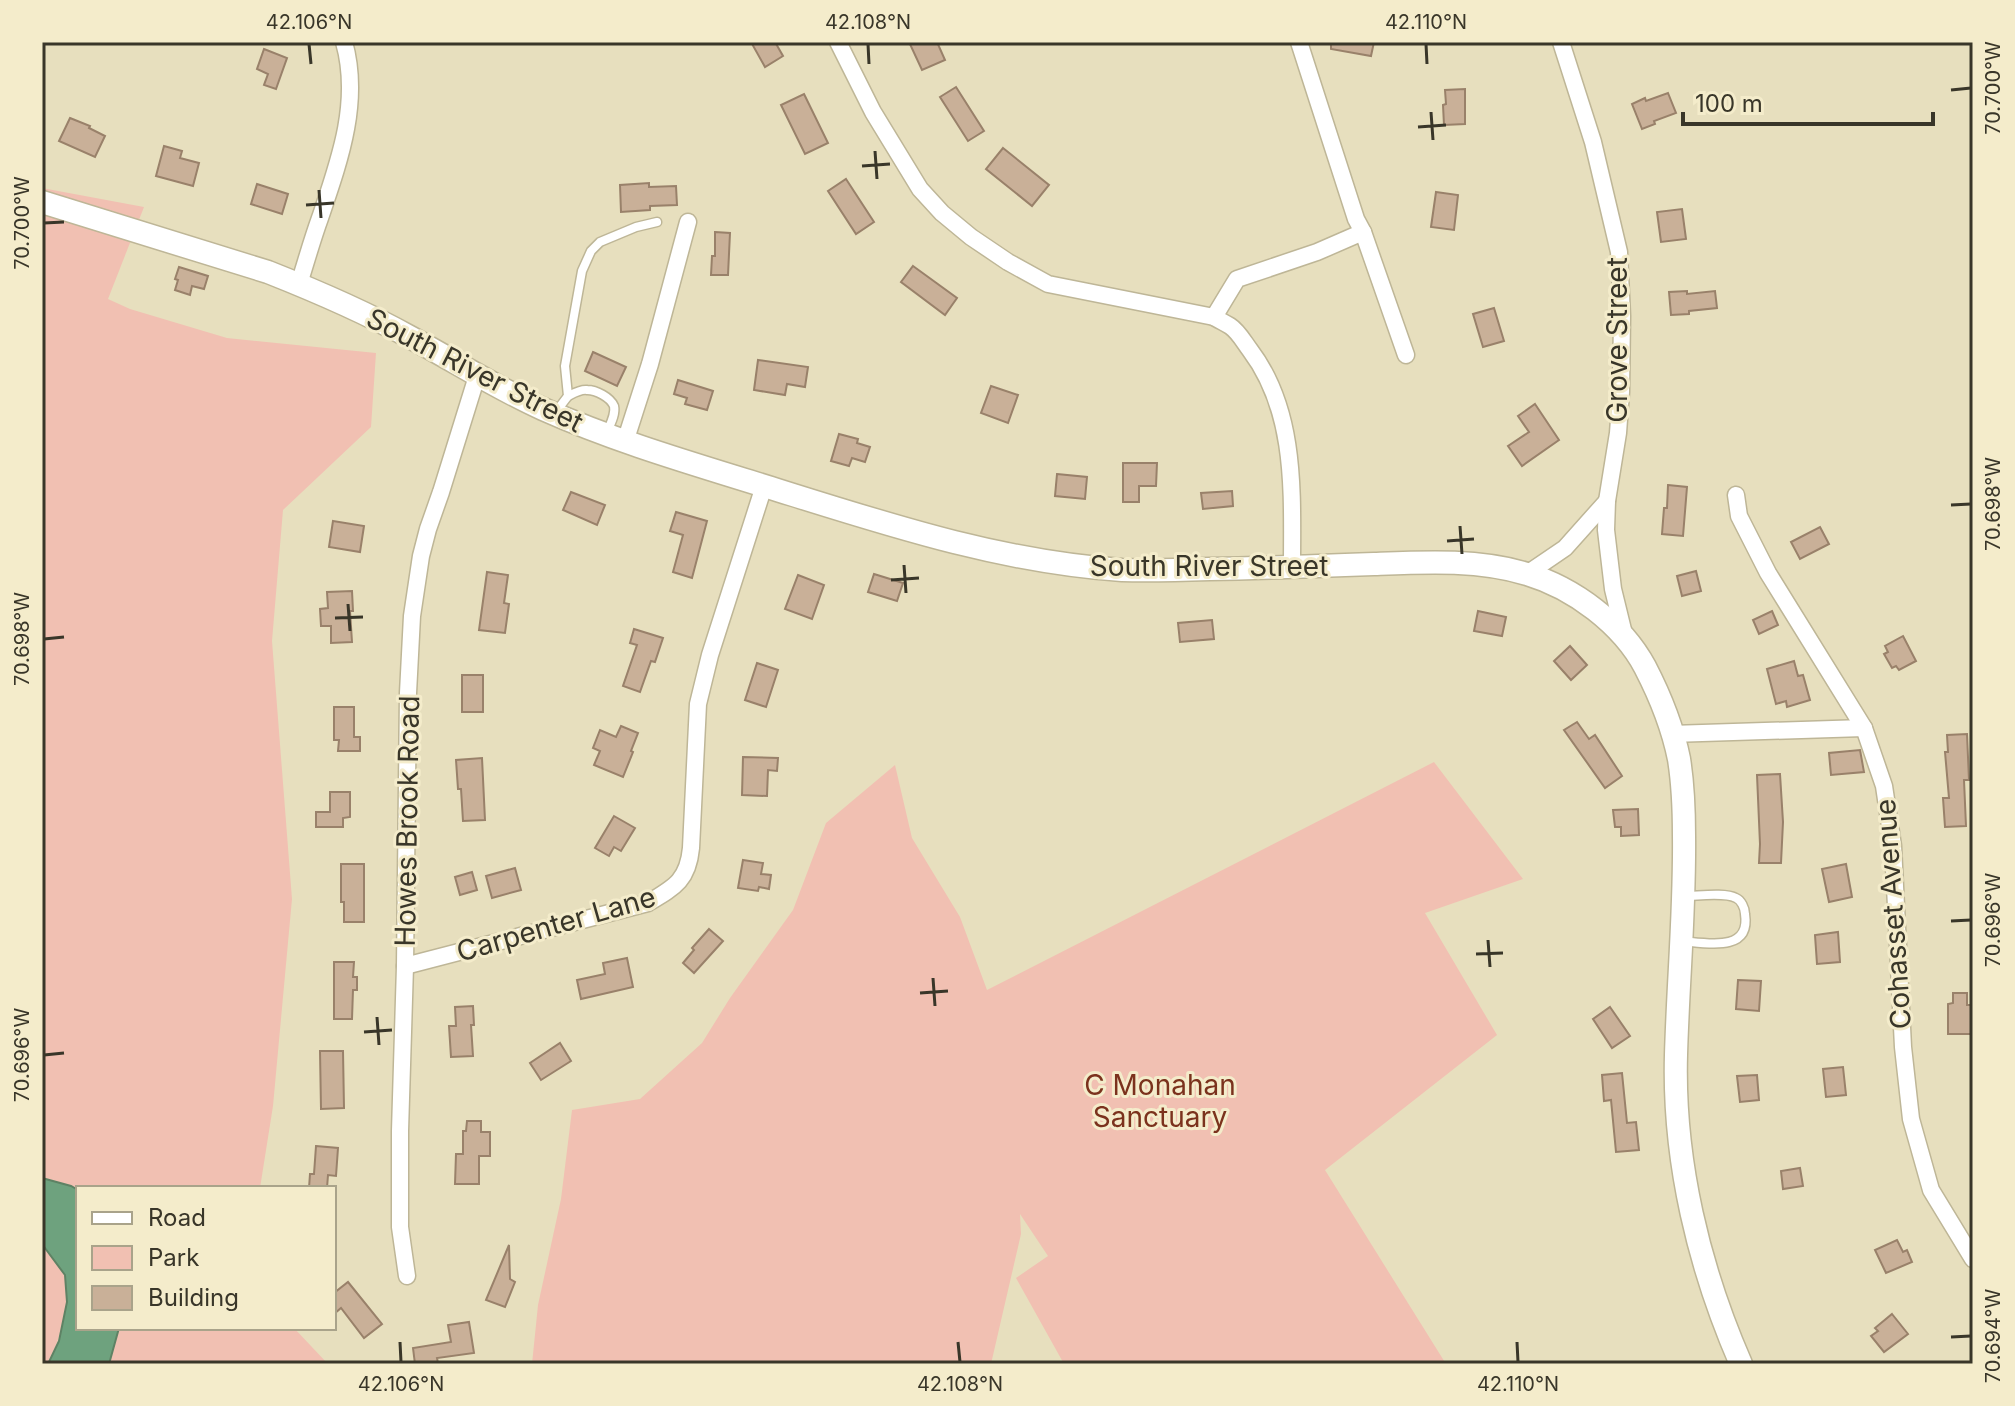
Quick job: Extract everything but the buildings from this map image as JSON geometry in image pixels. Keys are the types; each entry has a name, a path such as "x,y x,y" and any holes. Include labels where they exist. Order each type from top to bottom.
{"street":[{"path":"299,284 346,128 350,78 344,42"},
{"path":"838,42 873,112 920,189 971,237 1048,284 1214,317 1233,327 1266,375 1284,424 1291,469 1292,567"},
{"path":"1299,42 1351,204 1406,355"},
{"name":"Grove Street","path":"1561,42 1593,142 1619,252 1621,392 1606,530 1624,635"},
{"name":"South River Street","path":"42,202 299,284 380,321 477,376 562,405 615,438 764,486 987,551 1074,566 1127,570 1433,563 1486,565 1527,574 1558,586 1598,612 1624,635 1644,666 1678,757 1684,811 1684,896 1676,1057 1678,1130 1694,1223 1721,1317 1741,1364"},
{"path":"615,438 650,364 688,222"},
{"path":"1214,317 1237,279 1317,252 1363,232"},
{"name":"Howes Brook Road","path":"407,1276 400,1227 400,1131 412,616 428,529 477,376"},
{"name":"Carpenter Lane","path":"405,966 648,903 671,890 682,879 689,866 691,848 698,704 710,655 764,486"},
{"name":"Cohasset Avenue","path":"1736,495 1739,516 1768,573 1864,728 1884,786 1893,846 1903,1047 1911,1119 1931,1190 1973,1259"},
{"path":"1527,574 1565,548 1607,501"},
{"path":"1671,734 1864,728"}],"lane":[{"path":"562,405 565,366 582,271 591,251 600,242 657,222"},
{"path":"562,405 586,389 600,393 614,406 615,438"},
{"path":"1682,941 1727,943 1737,939 1744,929 1746,915 1737,898 1684,896"}],"green space":[{"path":"42,188 144,207 108,299 130,309 227,338 376,353 371,427 283,510 272,641 292,899 273,1106 260,1186 76,1186 76,1189 42,1178"},
{"name":"C Monahan Sanctuary","path":"1434,762 1523,879 1425,913 1497,1035 1325,1170 1446,1364 1064,1364 1016,1278 1048,1256 1020,1214 1021,1234 991,1364 532,1364 538,1305 561,1199 572,1110 640,1099 702,1043 793,910 826,823 895,765 912,838 960,917 987,990"},
{"path":"42,1244 61,1268 67,1286 64,1321 48,1364 42,1364"},
{"path":"118,1330 296,1330 328,1364 109,1364"}],"shaded area":[{"path":"42,1178 76,1189 76,1330 118,1330 109,1364 48,1364 59,1341 67,1302 65,1275 42,1244"}]}
